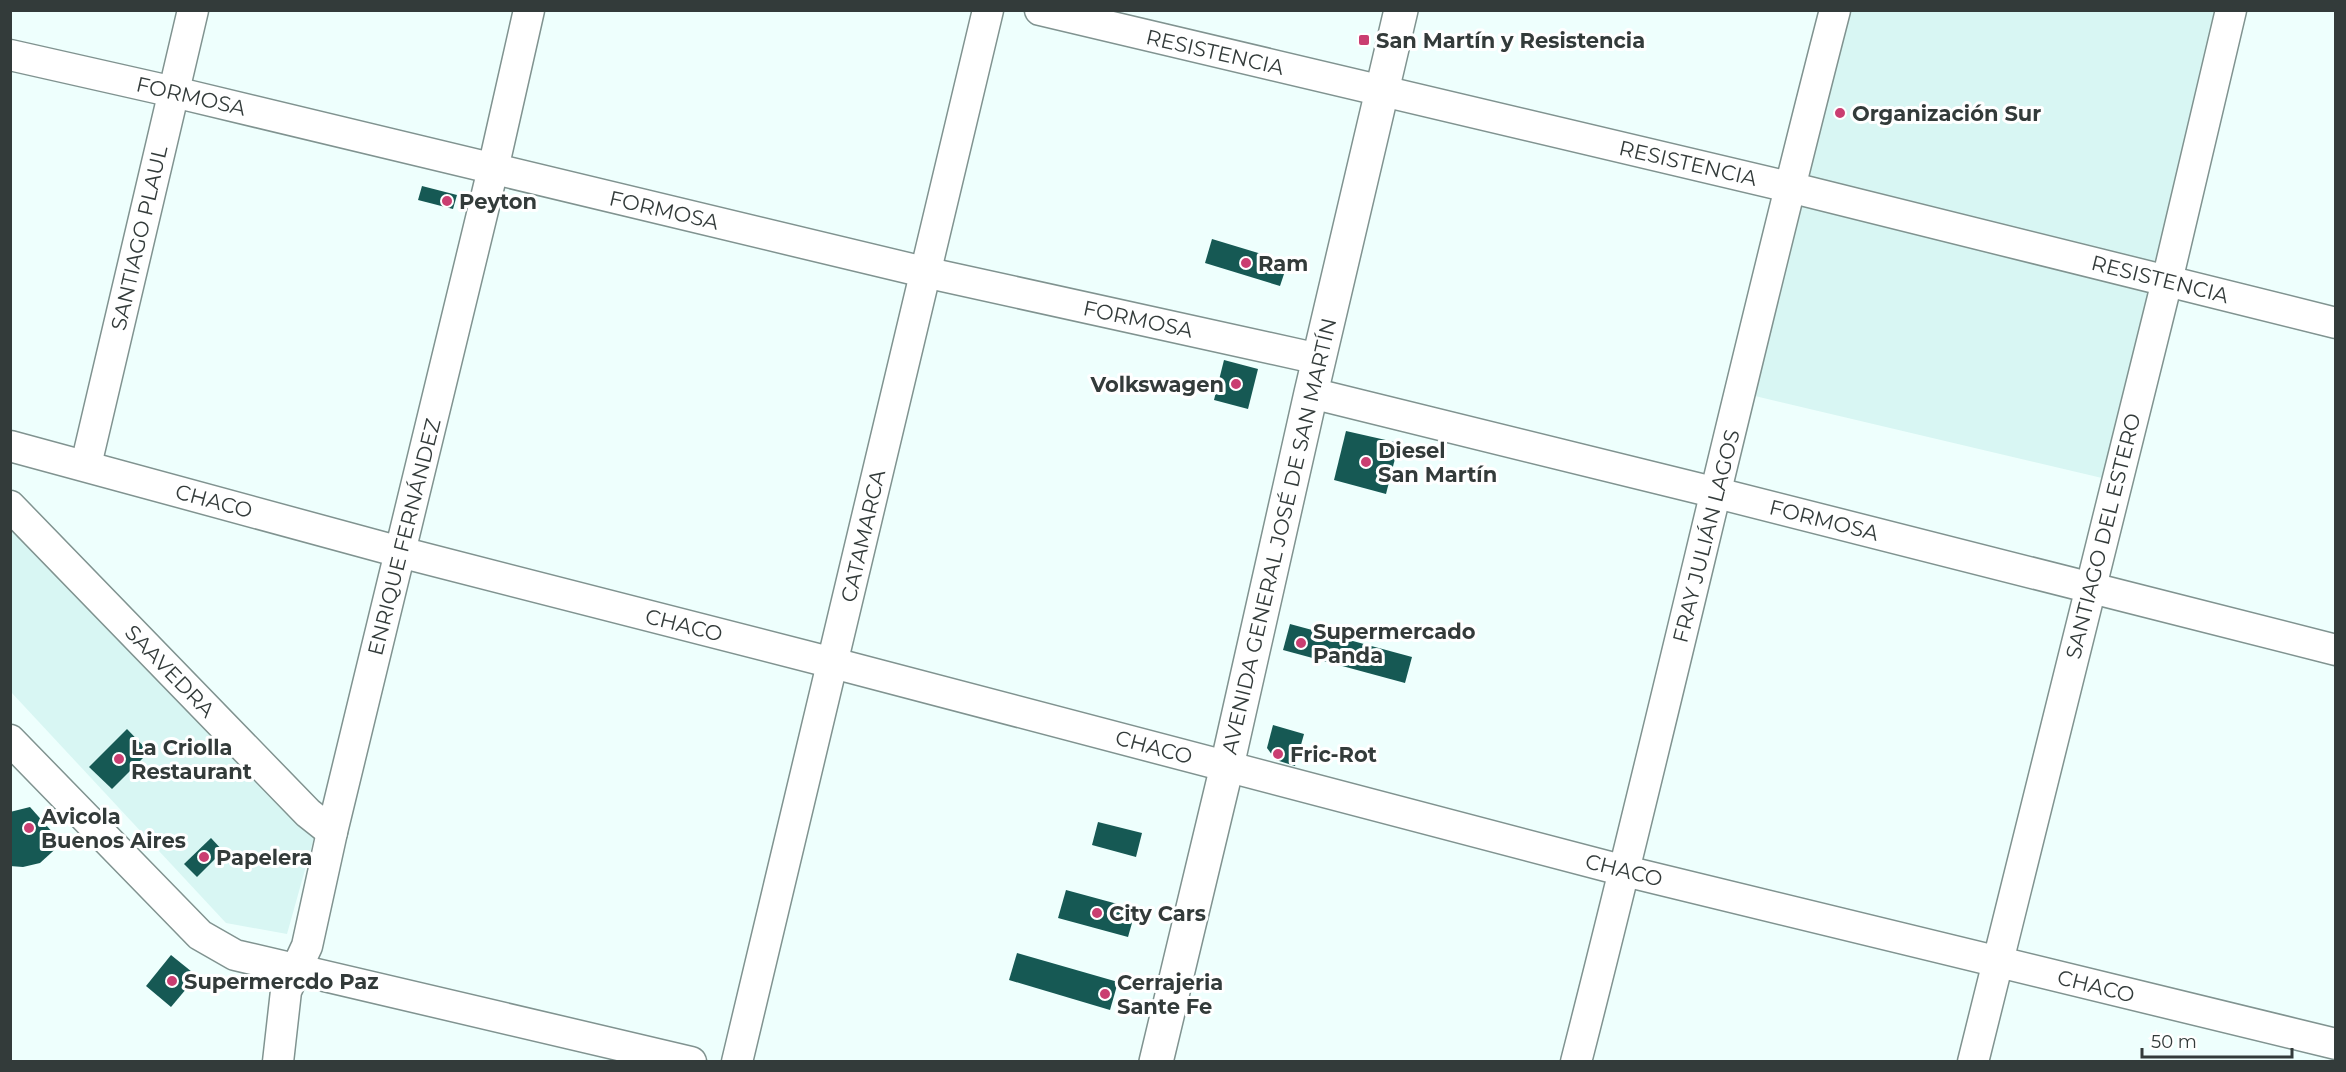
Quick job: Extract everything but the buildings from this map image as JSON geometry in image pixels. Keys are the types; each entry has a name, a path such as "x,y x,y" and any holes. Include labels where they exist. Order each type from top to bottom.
{"main road":[{"name":"AVENIDA GENERAL JOSÉ DE SAN MARTÍN","path":"1156,1062 1227,766 1311,393 1401,10"}],"street":[{"name":"SANTIAGO PLAUL","path":"86,465 193,10"},
{"name":"ENRIQUE FERNÁNDEZ","path":"278,1062 286,991 307,945 332,832 493,170 529,10"},
{"name":"CATAMARCA","path":"737,1062 988,10"},
{"name":"RESISTENCIA","path":"1040,10 1789,187 2336,322"},
{"name":"FRAY JULIÁN LAGOS","path":"1576,1062 1625,871 1789,187 1835,10"},
{"name":"SANTIAGO DEL ESTERO","path":"1973,1062 2167,281 2231,10"},
{"name":"FORMOSA","path":"10,55 174,92 924,272 1319,359"},
{"name":"FORMOSA","path":"1311,393 2336,650"},
{"name":"CHACO","path":"10,446 400,552 1625,871 2336,1044"},
{"name":"SAAVEDRA","path":"10,506 308,813 332,832"},
{"path":"15,756 200,935 235,955 578,1048 690,1061"}],"shaded area":[{"path":"1849,11 2222,11 2119,482 1755,396"},
{"path":"11,524 315,834 287,934 226,923 11,692"}],"place":[{"name":"San Martín y Resistencia","path":"1364,40"},
{"name":"Organización Sur","path":"1840,113"},
{"name":"Peyton","path":"447,201"},
{"name":"Ram","path":"1246,263"},
{"name":"Volkswagen","path":"1236,384"},
{"name":"Diesel San Martín","path":"1366,462"},
{"name":"Supermercado Panda","path":"1301,643"},
{"name":"Fric-Rot","path":"1278,754"},
{"name":"La Criolla Restaurant","path":"119,759"},
{"name":"Avicola Buenos Aires","path":"29,828"},
{"name":"Papelera","path":"204,857"},
{"name":"City Cars","path":"1097,913"},
{"name":"Supermercdo Paz","path":"172,981"},
{"name":"Cerrajeria Sante Fe","path":"1105,994"}]}
